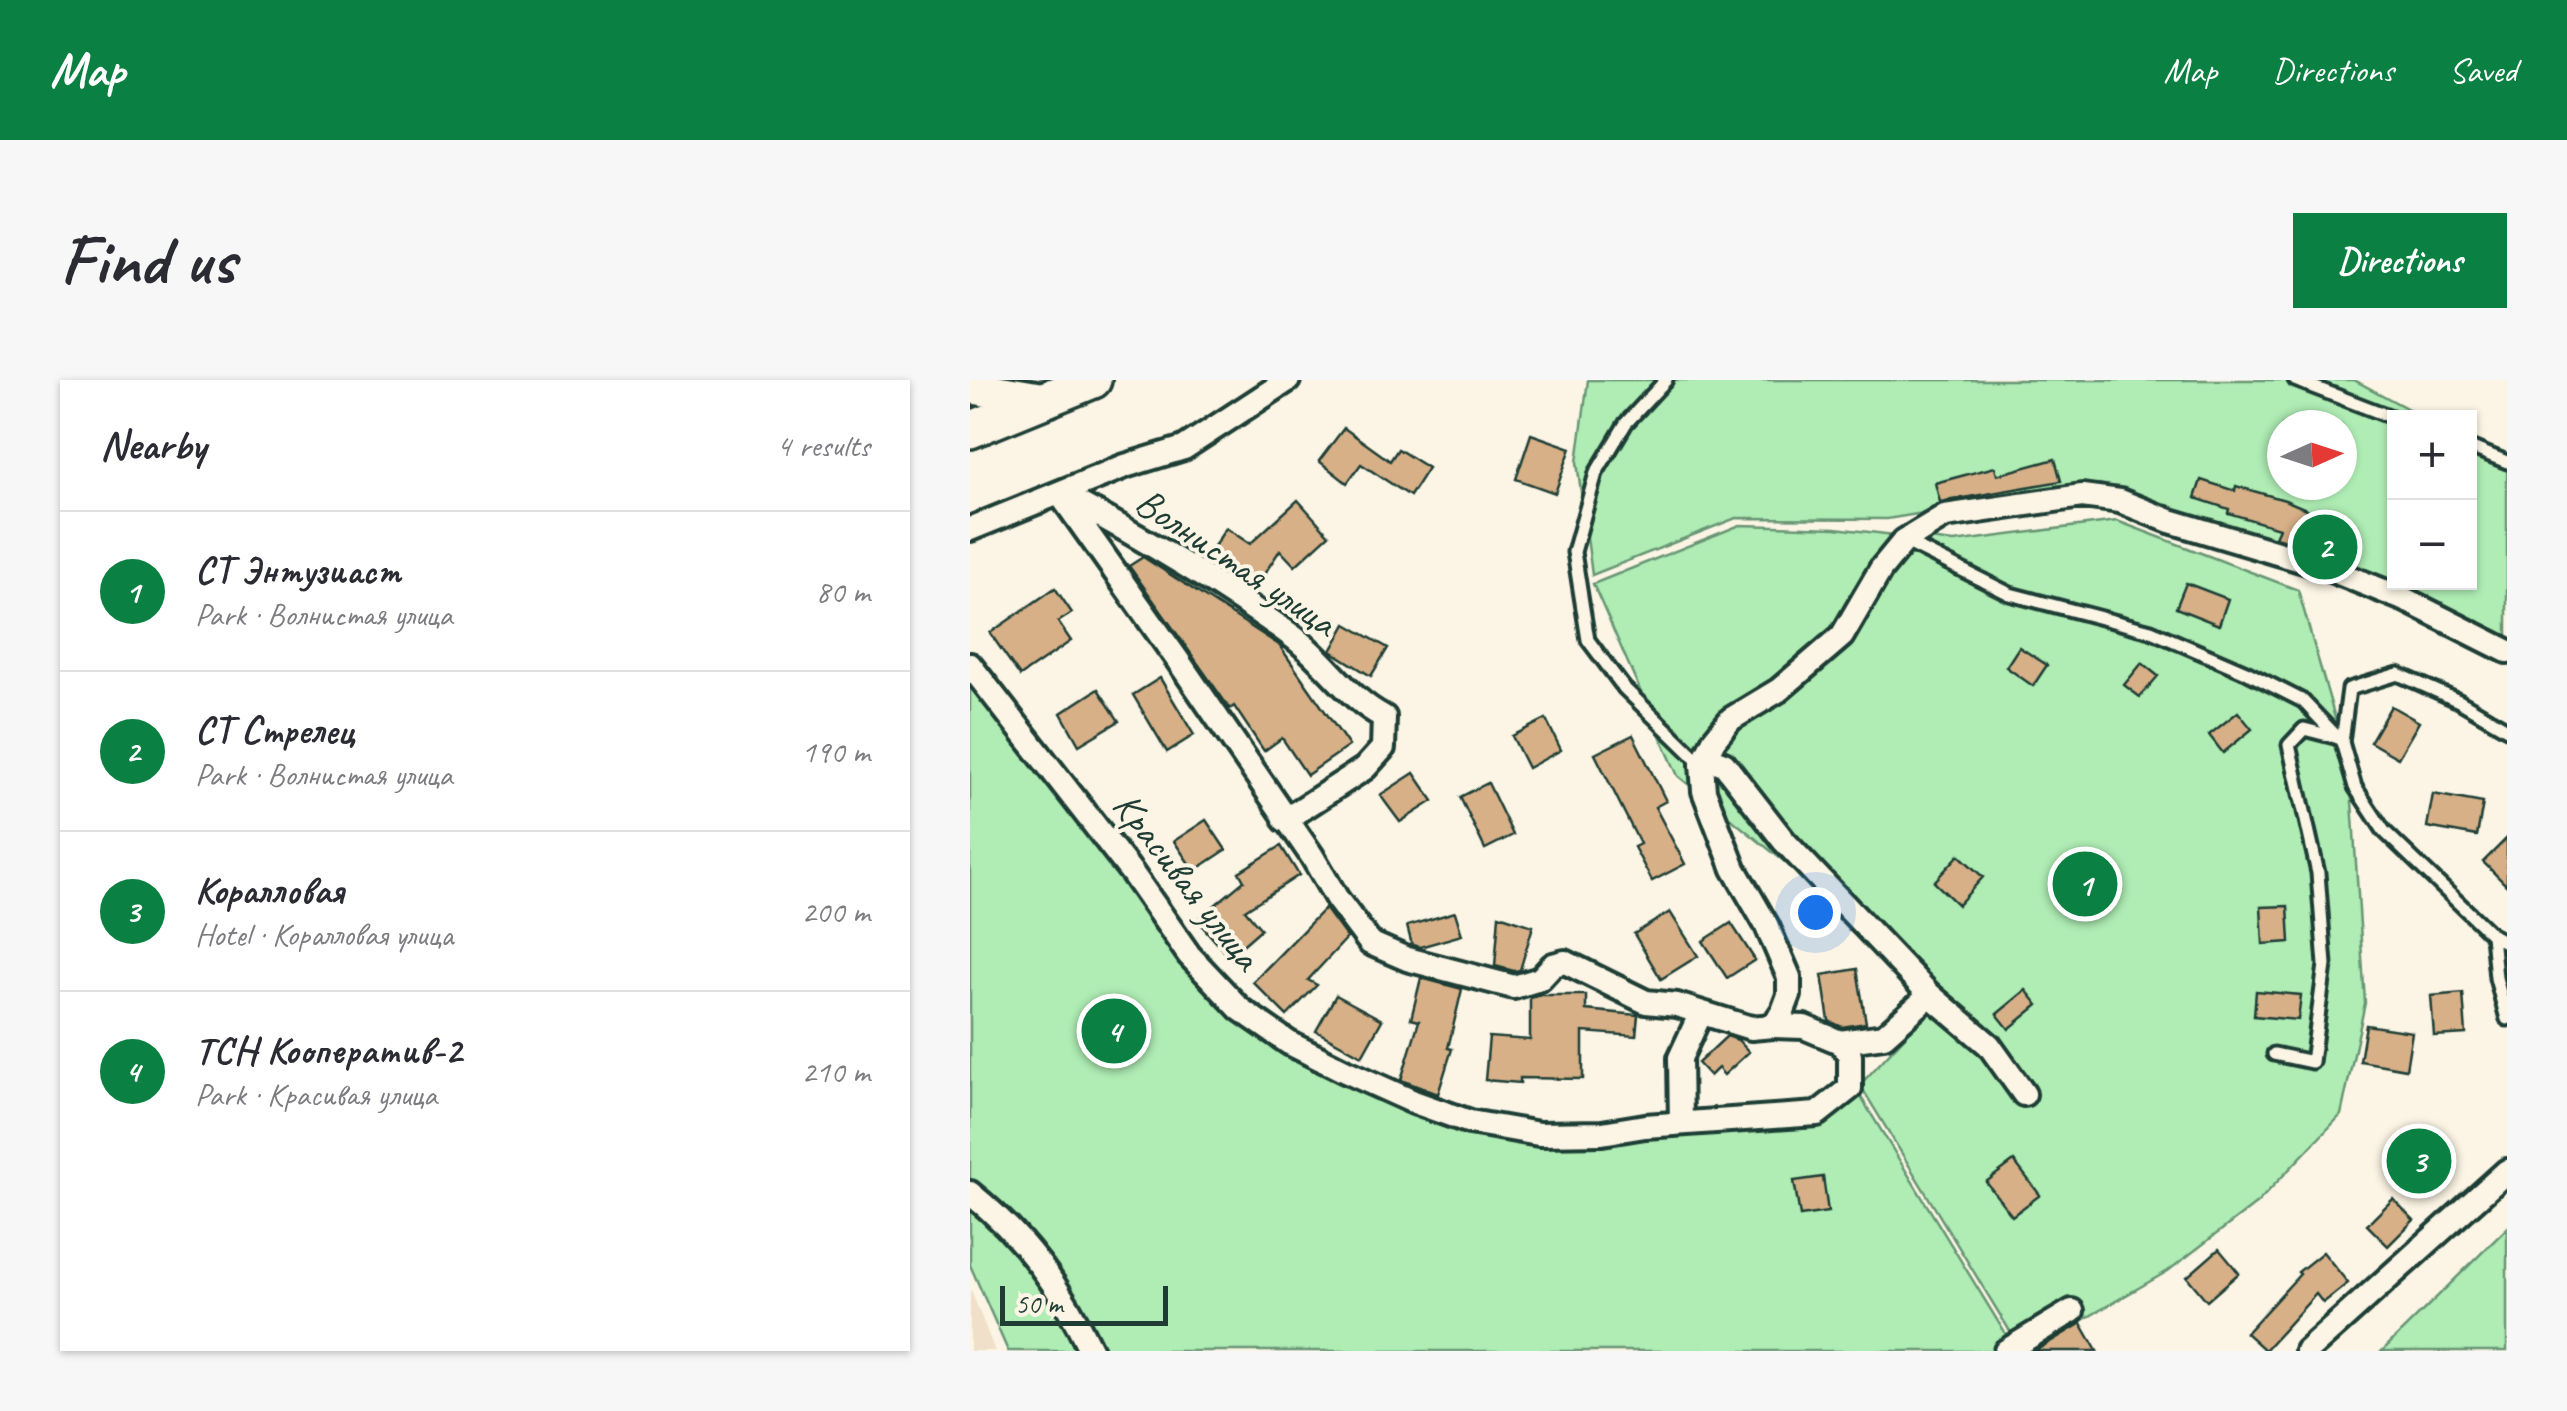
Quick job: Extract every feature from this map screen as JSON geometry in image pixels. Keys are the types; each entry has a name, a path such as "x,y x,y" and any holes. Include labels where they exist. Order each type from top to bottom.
{"main road":[{"path":"970,430 1093,380"},
{"path":"970,387 1048,400"}],"street":[{"name":"Волнистая улица","path":"970,529 1125,466 1184,448 1288,380"},
{"name":"Волнистая улица","path":"1060,494 1370,943 1407,959 1514,986 1540,979 1553,965 1565,962 1646,1002 1677,1006 1751,1028 1804,1027 1840,1042 1884,1036 1930,995"},
{"name":"Волнистая улица","path":"1060,494 1162,547 1296,639 1367,708 1384,717 1383,748 1365,768 1284,820"},
{"path":"1773,1026 1789,995 1789,977 1767,926 1734,869 1704,791 1702,764 1714,740 1731,720 1779,690 1842,636 1881,569 1904,541 1945,516 2082,496 2120,500 2170,521 2321,566 2406,600 2507,652"},
{"name":"Красивая улица","path":"970,665 1132,872 1189,955 1240,1009 1289,1043 1414,1102 1470,1122 1539,1134 1602,1133 1817,1114 1850,1088 1850,1054 1840,1042"},
{"path":"1702,764 1724,764 1784,840 1930,995 1988,1046 2024,1094"},
{"path":"1681,1124 1680,1058 1700,1015"},
{"path":"2307,1351 2507,1171"},
{"path":"970,1193 1025,1245 1067,1301 1091,1351"},
{"path":"2006,1351 2072,1311"}],"lane":[{"path":"1666,380 1626,423 1596,473 1574,552 1588,640 1624,688 1702,764"},
{"path":"2295,380 2387,415"},
{"path":"2477,450 2507,462"},
{"path":"1904,541 2010,594 2150,631 2303,701 2338,739 2355,787 2384,832 2492,935 2507,943"},
{"path":"2338,739 2349,689 2398,674 2459,701 2507,729"},
{"path":"2274,1054 2312,1062 2325,964 2318,873 2289,745 2304,728 2338,739"},
{"path":"2492,935 2496,978 2507,1019"}],"shaded area":[{"path":"970,1288 995,1351 970,1351"}],"green space":[{"path":"1588,380 2354,380 2410,410 2387,410 2387,590 2477,590 2477,441 2507,455 2507,660 2128,490 2099,484 1887,519 1736,518 1592,575 1577,462"},
{"path":"2117,521 2298,590 2350,770 2365,1003 2341,1115 2257,1203 2168,1271 2029,1351 2022,1351 1860,1085 1946,992 1678,776 1593,584 1740,525 1835,528 1954,542"},
{"path":"970,681 1181,958 1233,1014 1458,1127 1820,1120 1859,1094 2016,1351 1008,1351 970,1265"},
{"path":"2507,1228 2507,1351 2382,1351"}],"building":[{"path":"1344,428 1390,461 1398,449 1428,468 1410,496 1361,464 1347,483 1319,461"},
{"path":"1531,434 1571,448 1555,493 1516,479"},
{"path":"2055,459 2061,481 1940,502 1935,483 1995,467 1997,475"},
{"path":"2201,480 2235,491 2236,486 2267,495 2267,500 2285,500 2320,515 2307,546 2275,537 2279,528 2228,513 2229,509 2195,498"},
{"path":"1298,500 1329,535 1295,566 1280,550 1257,585 1209,554 1226,528 1250,544"},
{"path":"1143,557 1279,645 1349,746 1307,775 1282,738 1264,751 1129,566"},
{"path":"2186,583 2228,599 2219,625 2176,608"},
{"path":"1055,588 1072,613 1058,622 1071,641 1020,676 990,633"},
{"path":"1346,624 1388,648 1371,676 1331,651"},
{"path":"2019,647 2047,665 2033,686 2006,667"},
{"path":"2142,663 2158,676 2140,697 2124,685"},
{"path":"1160,678 1194,735 1167,752 1133,695"},
{"path":"1098,689 1119,721 1079,745 1061,713"},
{"path":"2391,706 2419,722 2398,758 2370,742"},
{"path":"2238,712 2252,729 2223,753 2209,735"},
{"path":"1546,719 1561,750 1528,768 1512,736"},
{"path":"1633,735 1666,801 1655,807 1685,864 1652,881 1634,847 1640,844 1595,754"},
{"path":"1414,773 1433,801 1400,822 1380,795"},
{"path":"1488,783 1513,835 1485,849 1460,797"},
{"path":"2433,794 2483,803 2477,836 2427,827"},
{"path":"1206,820 1226,850 1194,871 1174,841"},
{"path":"2507,838 2507,886 2483,862"},
{"path":"1281,846 1299,875 1245,910 1261,929 1229,957 1197,920 1244,881 1239,872"},
{"path":"1959,855 1983,877 1958,905 1934,882"},
{"path":"2288,906 2290,942 2263,944 2261,907"},
{"path":"1325,908 1347,938 1308,980 1317,985 1287,1016 1253,982"},
{"path":"1455,912 1462,935 1420,947 1412,945 1407,926"},
{"path":"1670,912 1698,956 1661,979 1634,934"},
{"path":"1499,915 1533,926 1520,970 1495,966"},
{"path":"1731,923 1755,960 1727,978 1703,941"},
{"path":"1857,969 1866,1023 1842,1027 1829,1021 1822,975"},
{"path":"1421,978 1462,989 1448,1048 1452,1049 1438,1094 1401,1080 1419,1021 1411,1019"},
{"path":"2026,990 2038,1005 2009,1029 1997,1014"},
{"path":"2256,991 2301,995 2298,1020 2254,1016"},
{"path":"2463,993 2466,1034 2434,1036 2431,996"},
{"path":"1336,995 1382,1020 1362,1056 1316,1031"},
{"path":"1586,995 1586,1010 1638,1015 1636,1036 1583,1032 1583,1079 1520,1078 1520,1083 1485,1080 1489,1037 1530,1040 1530,998"},
{"path":"2366,1025 2412,1032 2406,1069 2360,1061"},
{"path":"1727,1036 1738,1040 1749,1052 1724,1075 1718,1068 1710,1076 1698,1063"},
{"path":"2426,1132 2449,1162 2413,1191 2389,1161"},
{"path":"2014,1161 2040,1195 2012,1216 1986,1182"},
{"path":"1823,1177 1828,1212 1800,1216 1794,1181"},
{"path":"2393,1199 2414,1220 2388,1246 2367,1225"},
{"path":"2219,1249 2239,1273 2207,1301 2187,1277"},
{"path":"2323,1252 2348,1283 2323,1303 2316,1294 2265,1350 2246,1333 2298,1272"},
{"path":"2080,1324 2097,1351 2035,1351"}],"place":[{"name":"СТ Стрелец","path":"2325,547"},
{"name":"СТ Энтузиаст","path":"2085,884"},
{"name":"ТСН Кооператив-2","path":"1114,1031"},
{"name":"Коралловая","path":"2419,1161"}]}
